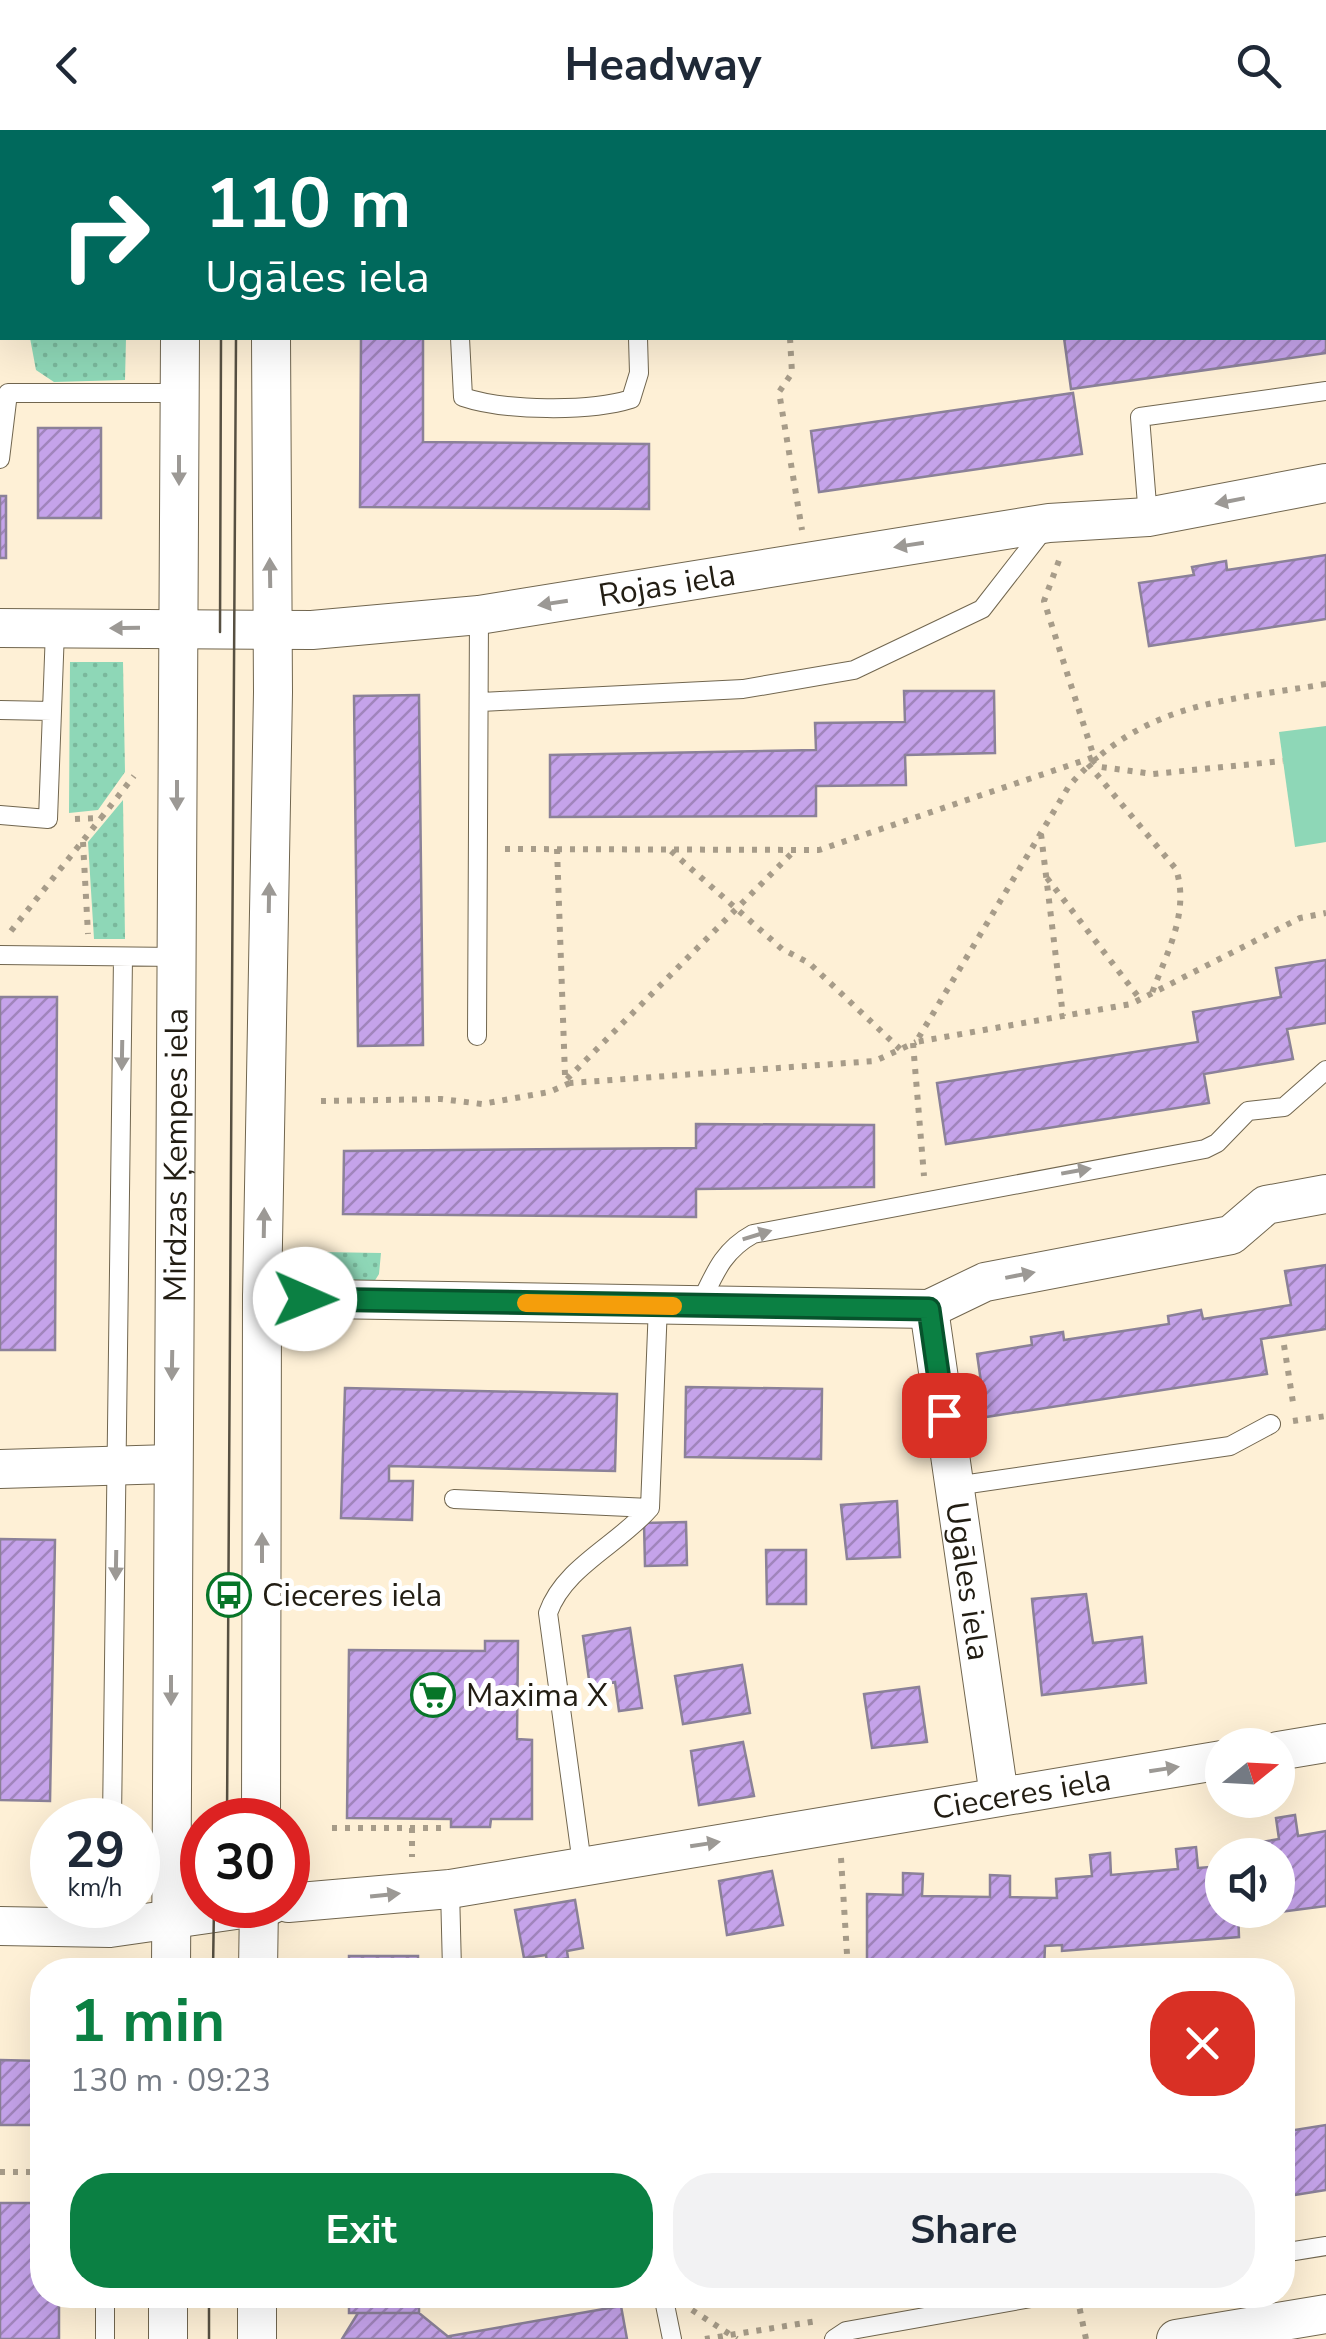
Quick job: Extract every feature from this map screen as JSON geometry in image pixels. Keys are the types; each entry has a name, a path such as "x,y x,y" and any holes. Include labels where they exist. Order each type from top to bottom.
{"street":[{"name":"Mirdzas Ķempes iela","path":"171,1958 180,340"},
{"path":"261,1798 271,340"},
{"name":"Rojas iela","path":"0,628 271,630 479,614 1061,522 1148,517 1326,482"},
{"path":"262,1298 929,1309 985,1282 1232,1235 1266,1205 1326,1194"},
{"name":"Ugāles iela","path":"929,1309 998,1796"},
{"path":"0,1469 171,1464"},
{"path":"1295,1749 1326,1744"},
{"name":"Cieceres iela","path":"310,1902 450,1889 1205,1763"},
{"path":"160,1918 180,1917"},
{"path":"0,1926 30,1923"},
{"path":"258,1958 259,1928"},
{"path":"168,2308 168,2339"},
{"path":"257,2308 257,2339"},
{"path":"1176,2339 1326,2314"}],"lane":[{"path":"460,340 463,397 486,406 610,406 631,399 639,373 638,340"},
{"path":"1148,517 1140,418 1326,391"},
{"path":"0,459 8,393 180,392"},
{"path":"481,702 743,689 854,670 982,610 1061,522"},
{"path":"478,1036 479,614"},
{"path":"0,815 48,819 55,630"},
{"path":"0,710 52,712"},
{"path":"0,955 176,957"},
{"path":"112,1798 123,957"},
{"path":"699,1306 722,1258 732,1245 753,1234 1205,1149 1248,1111 1284,1107 1326,1070"},
{"path":"582,1864 548,1614 556,1588 630,1532 650,1508 658,1305"},
{"path":"955,1486 1230,1446 1271,1424"},
{"path":"454,1500 650,1508"},
{"path":"450,1889 452,1958"},
{"path":"1295,2252 1326,2246"},
{"path":"105,2308 105,2339"},
{"path":"666,2308 672,2339"},
{"path":"834,2339 846,2331 975,2308"}],"path":[{"path":"790,340 792,373 779,392 807,562"},
{"path":"1061,522 1044,601 1091,761 1176,869 1182,888 1179,918 1152,994"},
{"path":"478,849 819,850 1091,761 1174,710 1326,684"},
{"path":"1091,761 1101,768 1152,774 1283,760"},
{"path":"926,1200 914,1042 1041,832 1091,761"},
{"path":"0,946 134,776"},
{"path":"48,819 100,818"},
{"path":"1041,832 1063,1016"},
{"path":"83,840 89,956"},
{"path":"557,849 568,1081"},
{"path":"670,850 782,949 809,962 900,1049"},
{"path":"320,1101 441,1099 482,1104 549,1092 568,1081 795,850"},
{"path":"1046,878 1141,999"},
{"path":"568,1081 875,1061 914,1042 1141,999 1300,918 1326,914"},
{"path":"1284,1345 1296,1420"},
{"path":"841,1822 840,1905 847,1958"},
{"path":"332,1828 443,1828"},
{"path":"0,2172 30,2172"},
{"path":"690,2308 736,2339"},
{"path":"1080,2308 1086,2339"}],"green space":[{"path":"30,340 126,340 125,380 54,382 36,370"},
{"path":"70,662 123,662 125,772 98,810 69,813"},
{"path":"1326,726 1326,842 1295,847 1279,732"},
{"path":"123,800 125,939 94,939 88,842"},
{"path":"322,1252 381,1253 379,1274 374,1282 320,1284"}],"building":[{"path":"361,340 423,340 423,442 649,444 649,509 360,507"},
{"path":"1064,340 1326,340 1326,353 1071,389"},
{"path":"1073,393 1082,454 819,492 811,431"},
{"path":"38,428 101,428 101,518 38,518"},
{"path":"0,496 6,496 6,558 0,558"},
{"path":"1326,555 1326,619 1149,646 1139,583 1194,575 1192,567 1226,561 1227,570"},
{"path":"904,691 994,691 995,753 905,755 906,785 816,786 816,816 550,817 550,755 816,750 815,723 905,722"},
{"path":"419,695 423,1045 358,1046 354,696"},
{"path":"1326,960 1326,1023 1287,1029 1293,1059 1204,1074 1209,1103 946,1144 937,1083 1198,1042 1193,1012 1281,997 1276,968"},
{"path":"0,997 57,997 55,1350 0,1350"},
{"path":"696,1124 874,1125 874,1187 696,1189 696,1217 343,1214 344,1151 696,1148"},
{"path":"1326,1265 1326,1329 1261,1339 1267,1374 986,1417 977,1354 1032,1345 1031,1337 1063,1332 1064,1340 1169,1324 1168,1316 1201,1310 1203,1319 1291,1305 1285,1271"},
{"path":"686,1387 822,1389 821,1459 685,1457"},
{"path":"345,1388 617,1394 615,1471 389,1466 389,1481 413,1481 412,1520 341,1518"},
{"path":"897,1501 900,1557 847,1559 841,1505"},
{"path":"686,1522 687,1565 645,1566 644,1523"},
{"path":"0,1539 55,1540 50,1798 0,1800"},
{"path":"766,1550 806,1550 806,1604 767,1604"},
{"path":"1086,1594 1093,1643 1142,1637 1146,1683 1042,1695 1032,1599"},
{"path":"630,1628 642,1708 619,1711 615,1682 590,1687 583,1636"},
{"name":"Maxima X","path":"485,1641 518,1641 517,1739 532,1740 532,1819 491,1819 490,1827 451,1827 451,1819 347,1818 349,1650 485,1651"},
{"path":"742,1665 750,1713 683,1724 675,1676"},
{"path":"919,1687 927,1742 872,1748 864,1694"},
{"path":"743,1742 754,1796 699,1805 691,1751"},
{"path":"1295,1815 1298,1836 1326,1831 1326,1906 1295,1910 1295,1838 1279,1838 1276,1818"},
{"path":"1196,1847 1198,1868 1205,1867 1205,1928 1239,1928 1239,1937 1062,1951 1062,1945 1045,1946 1044,1958 867,1958 867,1894 903,1895 903,1873 923,1874 922,1896 990,1897 990,1875 1010,1876 1010,1897 1057,1898 1056,1879 1092,1876 1090,1855 1110,1853 1111,1875 1178,1869 1176,1849"},
{"path":"772,1871 783,1925 727,1935 719,1881"},
{"path":"575,1900 583,1948 567,1951 568,1958 524,1958 515,1910"},
{"path":"349,1956 418,1956 418,1958"},
{"path":"0,2060 30,2061 30,2125 0,2125"},
{"path":"1326,2125 1326,2190 1295,2195 1295,2130"},
{"path":"0,2203 30,2203 30,2308 59,2308 59,2339 0,2339"},
{"path":"349,2308 419,2308 419,2313 349,2313"},
{"path":"621,2308 627,2339 451,2339 450,2336"},
{"path":"358,2313 419,2313 451,2339 342,2339"}],"tram line":[{"path":"220,632 221,340"},
{"path":"227,1798 236,340"},
{"path":"213,1958 214,1928"},
{"path":"209,2308 209,2339"}],"slow traffic":[{"path":"526,1303 673,1306"}],"place":[{"name":"Cieceres iela","path":"229,1595"},
{"name":"Maxima X","path":"433,1695"}],"route":[{"path":"305,1299 929,1309 944,1415"}]}
